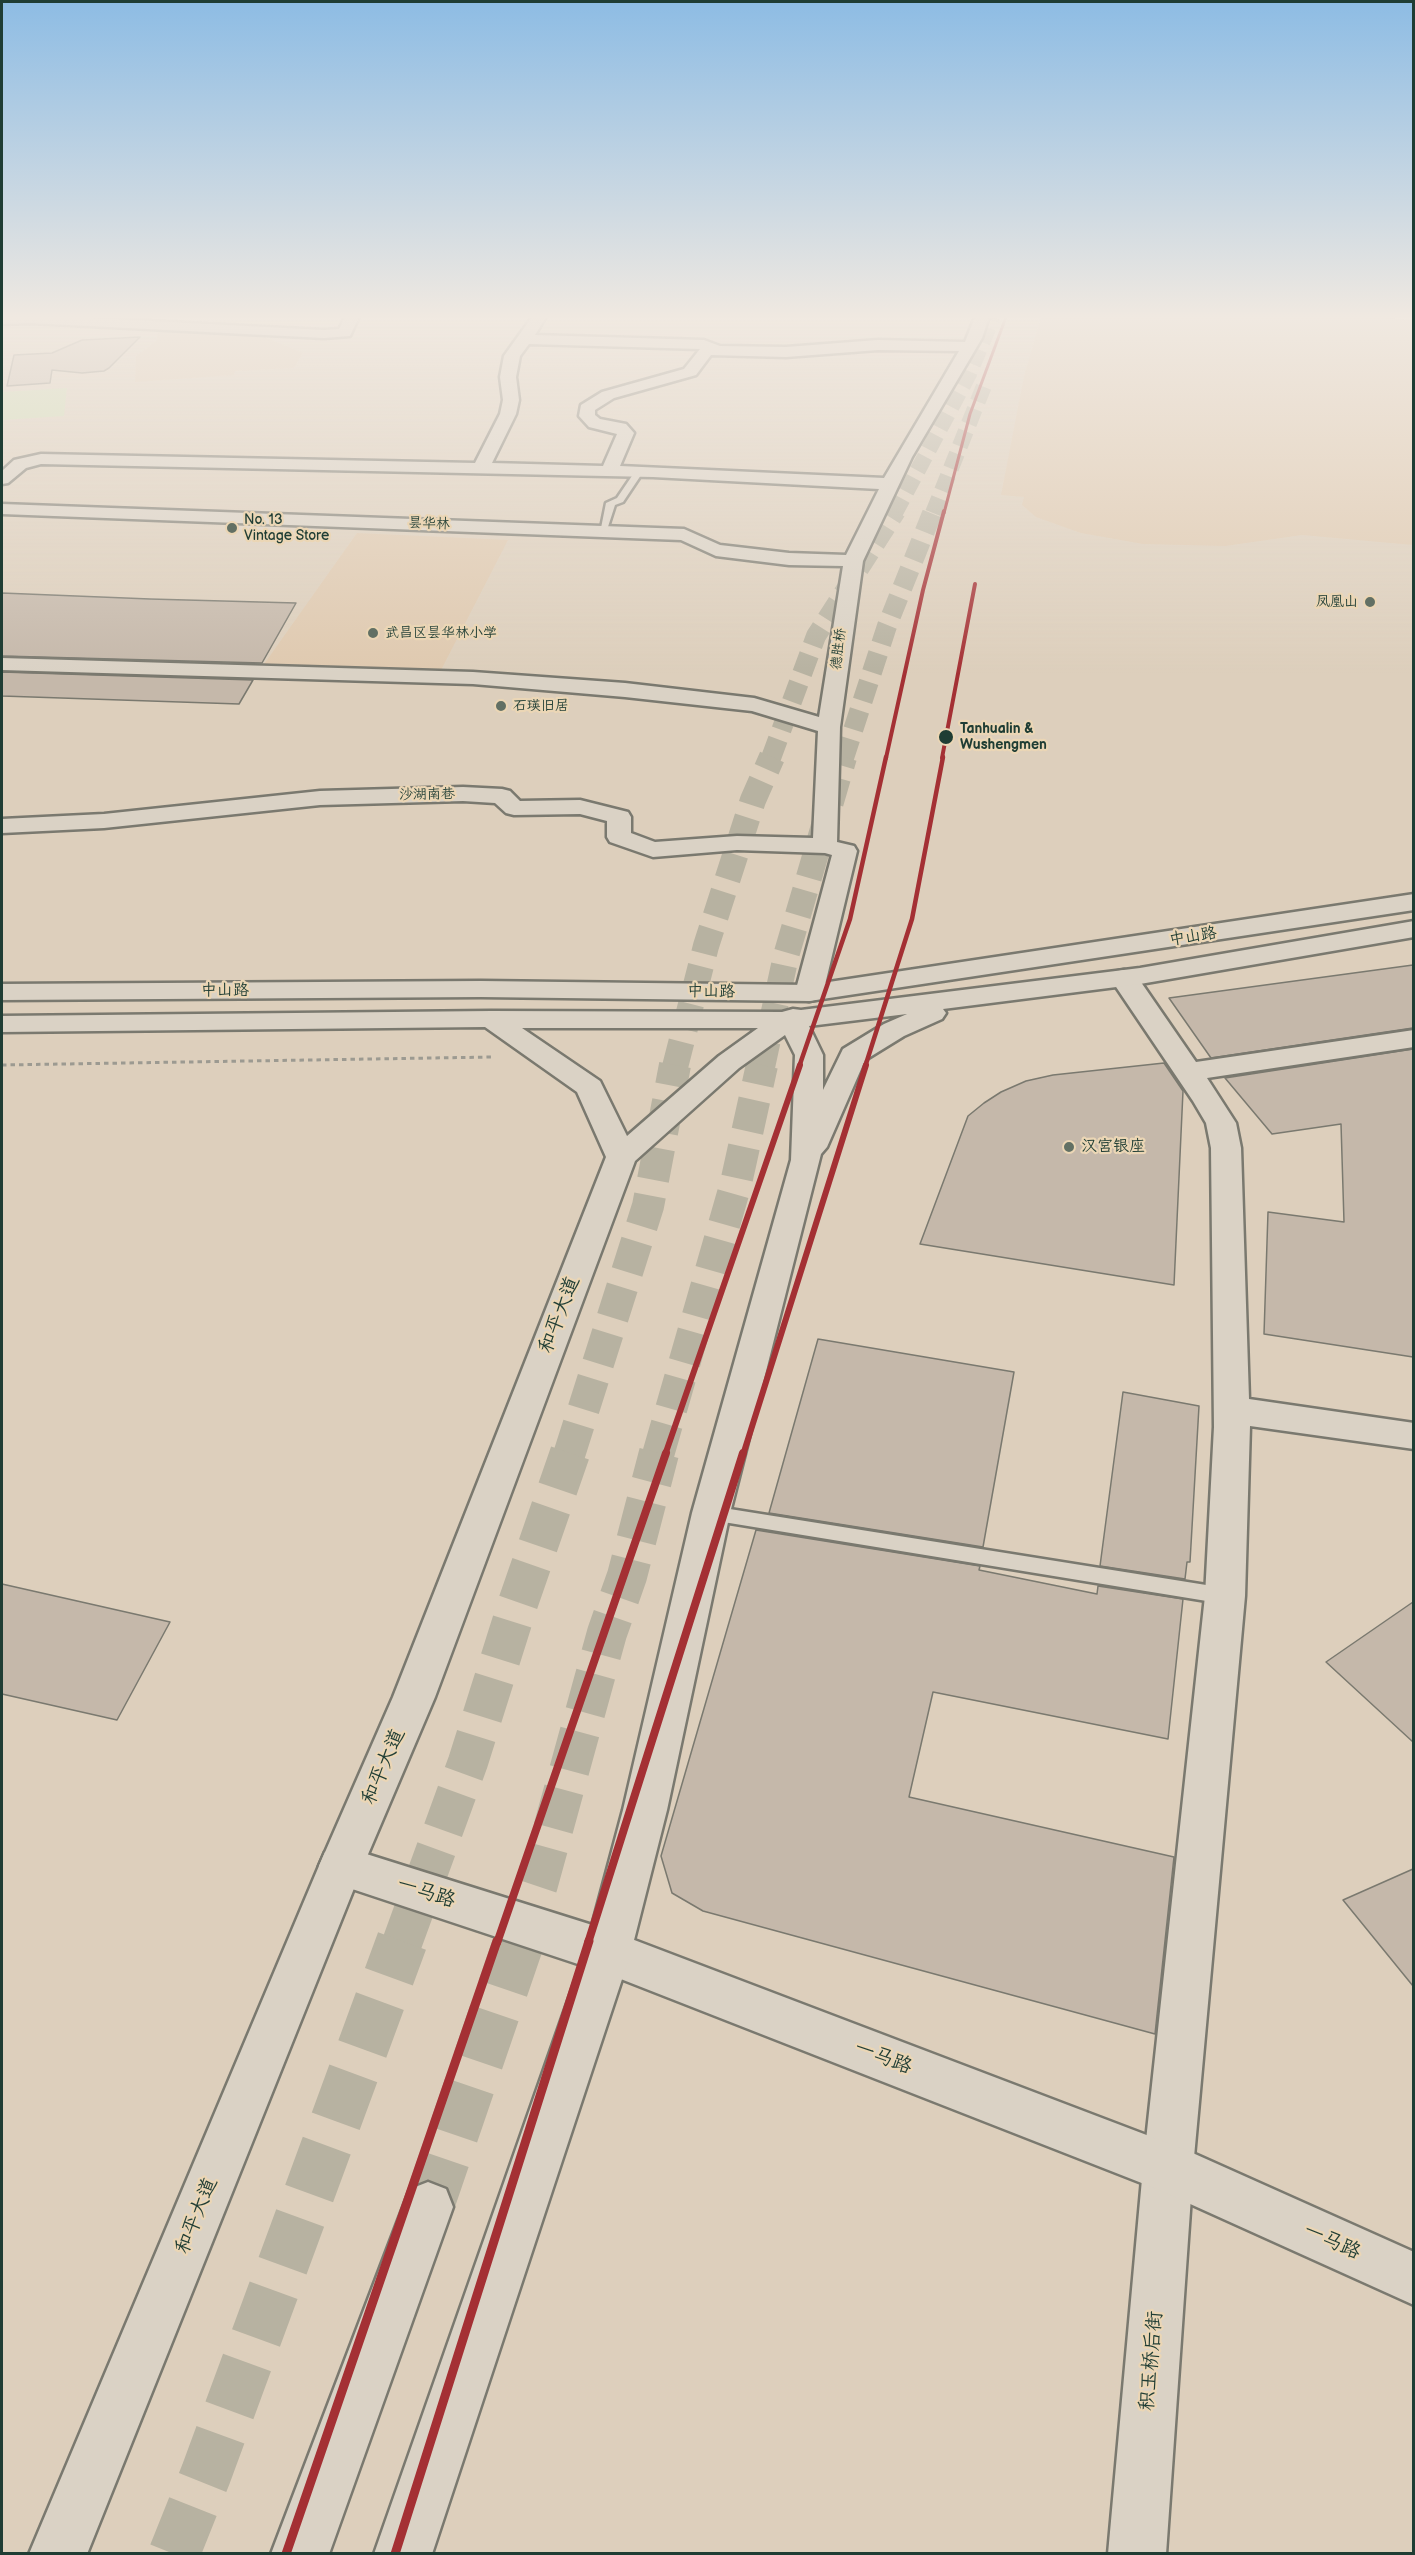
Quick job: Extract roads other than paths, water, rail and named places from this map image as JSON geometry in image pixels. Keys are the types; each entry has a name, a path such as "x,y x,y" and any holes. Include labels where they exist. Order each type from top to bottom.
{"street":[{"path":"481,468 497,436"},
{"path":"609,471 625,436"},
{"name":"德胜桥","path":"825,846 829,727 844,615 854,561 903,457 915,436"},
{"path":"2,479 20,464 41,459 609,471 890,484"},
{"name":"昙华林","path":"2,509 684,535 716,550 789,559 854,561"},
{"path":"2,664 473,678 625,690 754,705 829,727"},
{"name":"沙湖南巷","path":"2,826 104,821 320,798 463,794 502,796 514,808 580,807 619,817 619,837 653,850 737,843 825,846"},
{"path":"491,1019 590,1087 621,1157 729,1062 792,1020 808,993 845,851 825,846"},
{"name":"中山路","path":"2,992 481,989 808,993 1113,950 1413,902"},
{"name":"中山路","path":"2,1024 491,1019 792,1020 1124,978 1413,929"},
{"name":"积玉桥后街","path":"1124,978 1221,1123 1226,1148 1231,1410 1225,1596 1168,2168 1137,2553"},
{"path":"403,2553 608,1952 645,1810 711,1513 807,1160 853,1055 894,1030 966,998"},
{"path":"792,1020 809,1055 807,1160"},
{"path":"1189,1072 1413,1038"},
{"name":"和平大道","path":"58,2553 341,1866 414,1697 621,1157"},
{"path":"1231,1410 1413,1436"},
{"name":"一马路","path":"341,1866 608,1952 1168,2168 1413,2279"},
{"path":"300,2553 428,2207"}],"lane":[{"path":"603,531 611,503 620,500 639,472"},
{"path":"711,1513 1225,1596"}],"tunnel":[{"path":"895,513 936,436"},
{"path":"933,513 964,436"},
{"path":"771,758 816,636 896,511"},
{"path":"844,758 887,626 933,511"},
{"path":"675,1067 706,946 753,800 772,757"},
{"path":"762,1067 786,956 844,757"},
{"path":"569,1455 648,1206 675,1065"},
{"path":"658,1455 736,1183 762,1065"},
{"path":"402,1943 468,1762 518,1603 570,1453"},
{"path":"518,1943 538,1884 607,1633 627,1576 659,1453"},
{"path":"174,2554 206,2474 402,1941"},
{"path":"428,2207 519,1941"}],"place":[{"name":"No. 13 Vintage Store","path":"232,528"},
{"name":"凤凰山","path":"1370,602"},
{"name":"武昌区昙华林小学","path":"373,633"},
{"name":"石瑛旧居","path":"501,706"},
{"name":"Tanhualin & Wushengmen","path":"946,737"},
{"name":"汉宫银座","path":"1069,1147"}]}
